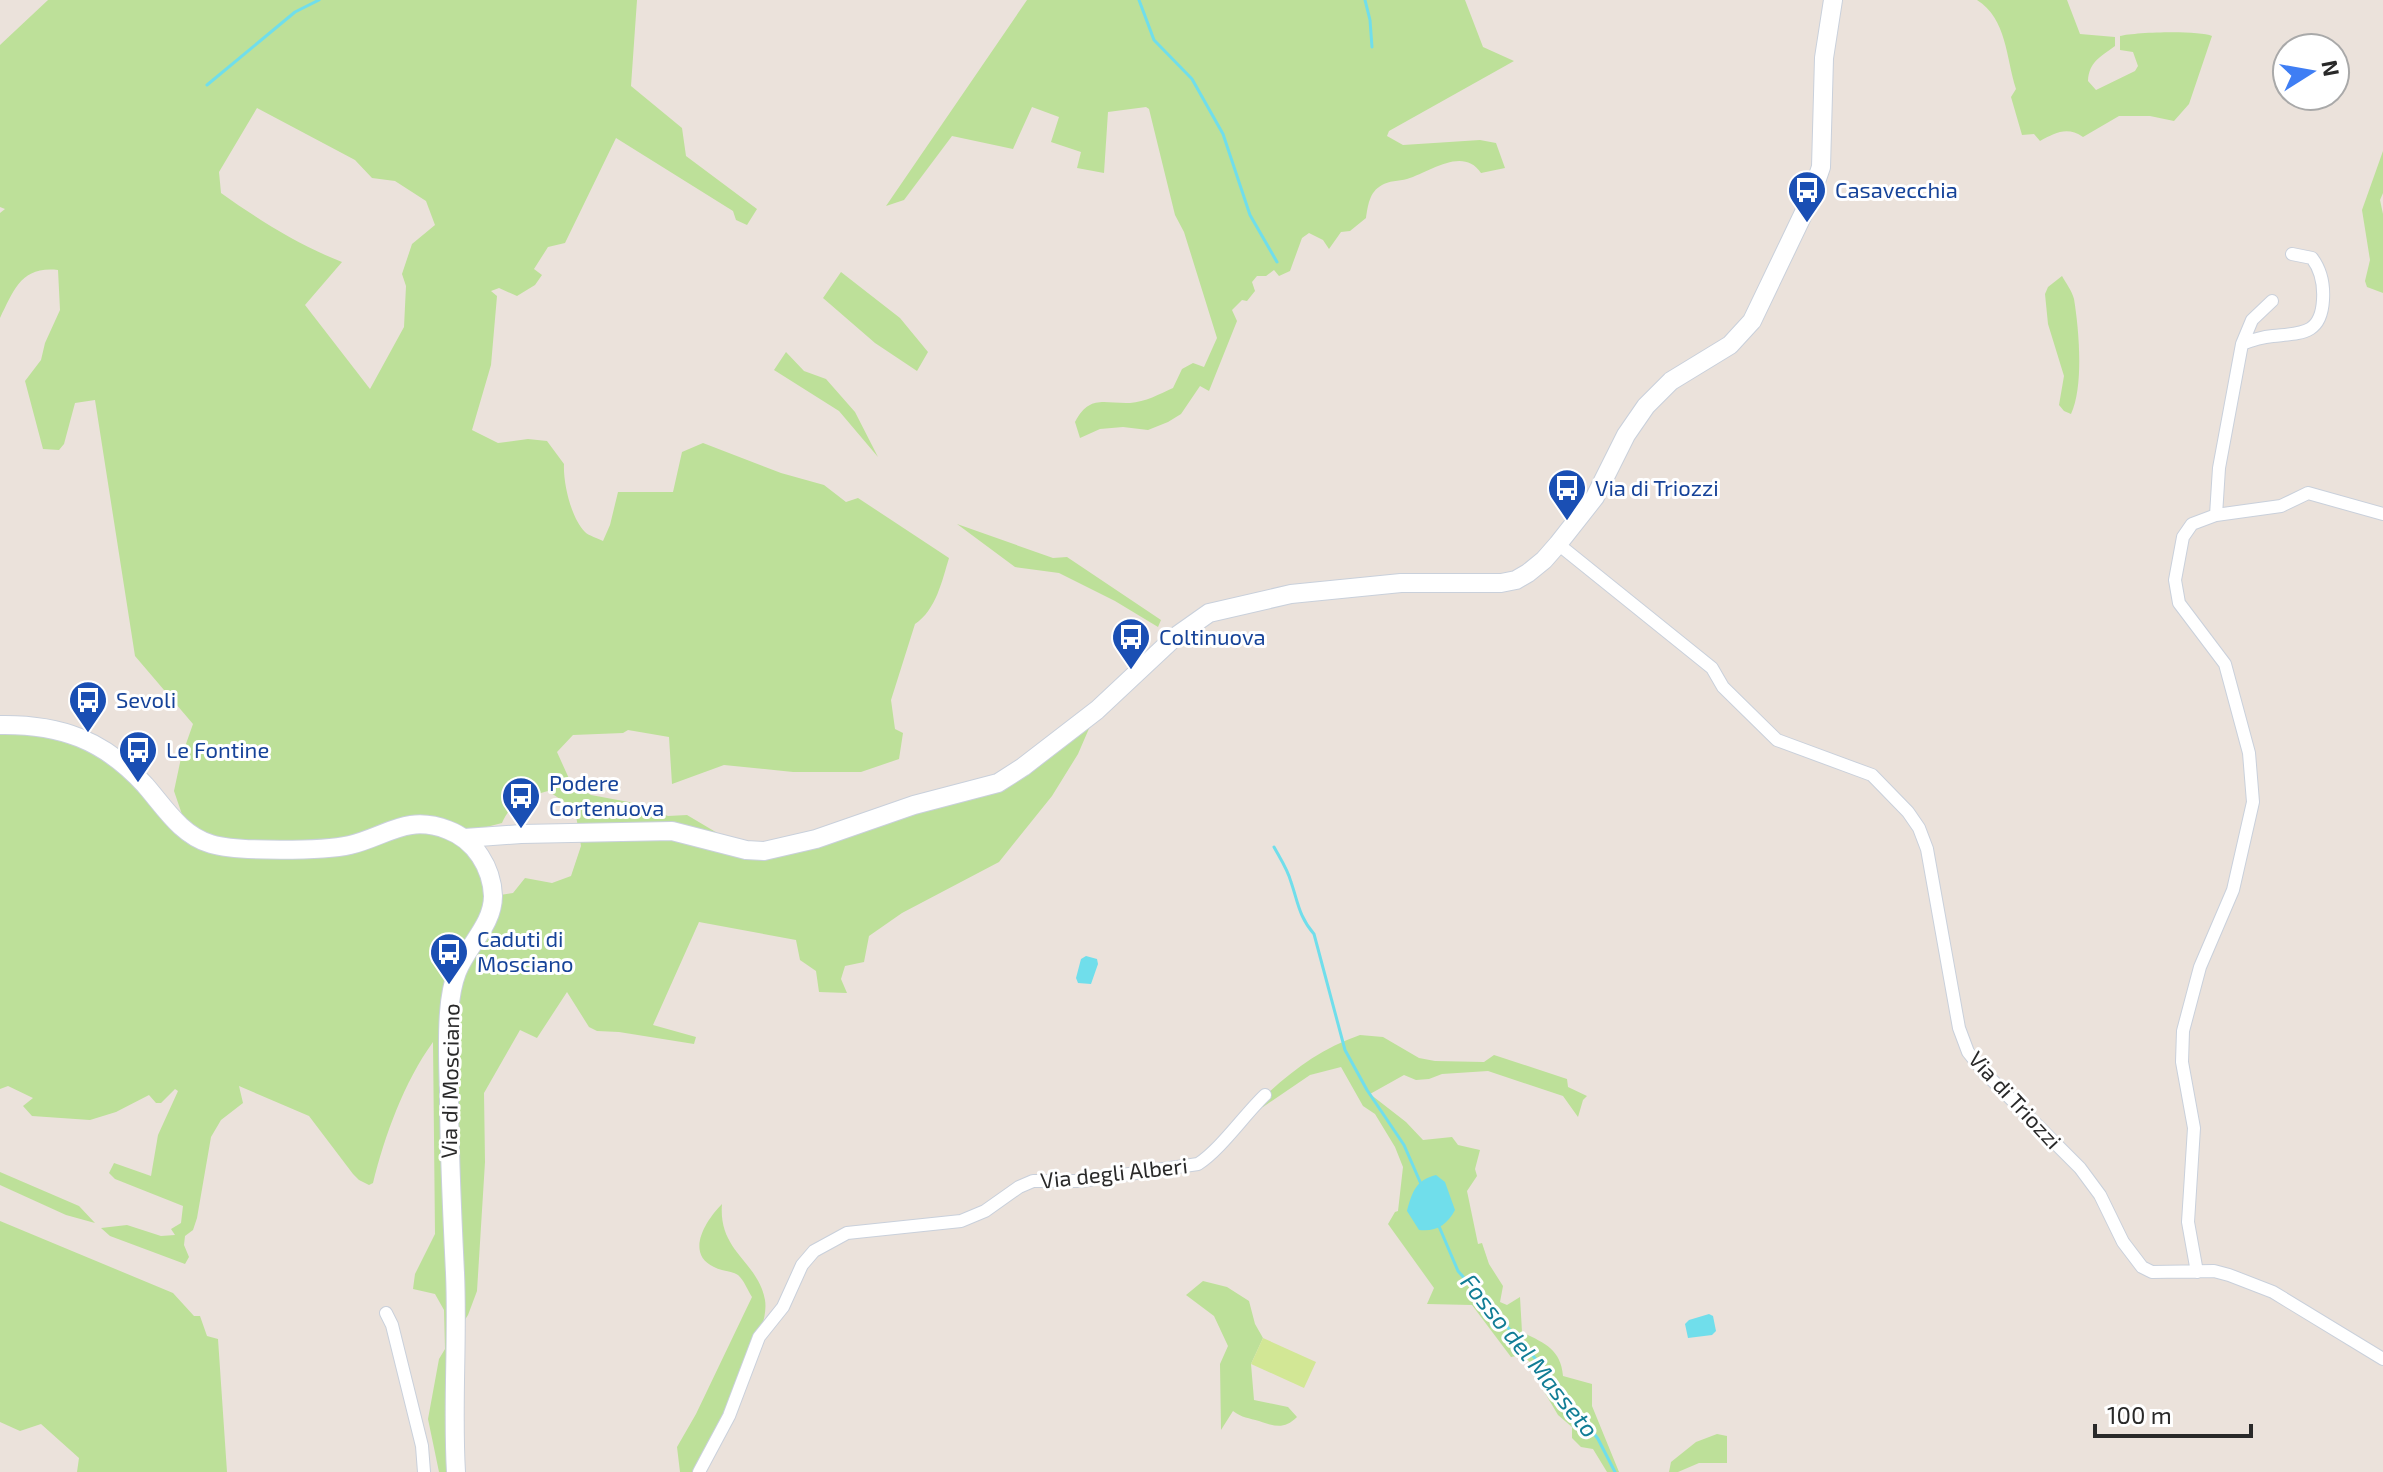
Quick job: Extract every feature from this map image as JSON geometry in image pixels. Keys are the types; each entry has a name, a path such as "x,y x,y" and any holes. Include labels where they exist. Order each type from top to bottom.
{"street":[{"path":"0,725 55,729 101,747 120,760 189,834 209,844 253,849 351,845 396,826 411,824 448,829 465,838 672,831 746,850 764,851 816,839 914,805 998,783 1097,710 1175,637 1209,613 1291,594 1401,583 1486,584 1516,580 1544,560 1595,497 1626,435 1646,406 1671,381 1730,345 1752,321 1809,202 1821,167 1824,58 1833,0"},
{"path":"2242,344 2275,336 2296,335 2313,327 2322,315 2324,293 2320,267 2312,258 2292,254"},
{"path":"2216,515 2219,468 2242,344 2252,320 2272,301"},
{"path":"2197,1272 2188,1222 2194,1128 2182,1062 2183,1031 2200,967 2233,890 2253,802 2249,753 2225,664 2179,603 2176,593 2175,580 2183,537 2192,524 2216,515 2281,506 2308,493 2383,514"},
{"name":"Via di Triozzi","path":"1558,544 1712,668 1723,687 1777,740 1872,775 1902,805 1919,828 1927,849 1959,1028 1968,1052 2080,1168 2100,1195 2123,1242 2142,1267 2152,1272 2229,1275 2273,1292 2383,1359"},
{"path":"488,872 491,856 499,844 518,835"},
{"name":"Via di Mosciano","path":"456,1472 455,1284 447,1037 451,993 458,970 490,916 493,896 488,872 480,855 465,838"},
{"name":"Via degli Alberi","path":"699,1472 729,1416 759,1337 783,1307 802,1265 814,1251 847,1233 961,1221 985,1211 1033,1181 1081,1181 1198,1164 1208,1158 1265,1095"},
{"path":"386,1313 422,1446 424,1472"}],"green space":[{"path":"48,0 637,0 631,86 682,128 686,156 757,209 747,225 736,220 733,211 616,138 565,243 548,247 534,269 542,275 535,285 517,296 499,288 491,291 497,296 491,365 472,430 498,443 528,439 547,441 564,464 567,490 580,526 589,535 603,541 618,492 673,492 682,452 703,443 781,473 824,485 846,502 858,498 949,558 933,603 915,624 891,700 895,729 903,733 899,759 861,772 793,772 724,765 672,784 669,737 628,730 623,733 573,735 557,752 571,783 591,795 634,803 668,816 687,815 746,850 972,792 1097,710 1078,754 1052,796 999,862 902,913 869,936 864,962 845,966 841,979 847,993 819,992 816,971 800,960 796,940 699,922 653,1025 696,1037 694,1044 597,1031 589,1027 567,992 537,1038 520,1030 484,1093 485,1162 477,1291 468,1315 455,1335 456,1472 439,1472 428,1419 439,1359 445,1349 444,1310 435,1294 413,1289 415,1274 435,1234 433,1042 404,1092 383,1146 373,1183 369,1185 353,1174 309,1116 239,1086 243,1103 221,1120 211,1137 197,1218 193,1230 185,1236 184,1245 189,1257 185,1264 110,1236 101,1228 127,1225 161,1236 175,1235 171,1229 181,1223 183,1206 115,1179 109,1173 114,1163 151,1176 158,1135 178,1091 175,1089 161,1103 156,1103 149,1095 116,1112 90,1120 32,1116 23,1106 33,1098 8,1086 0,1089 0,725 78,737 188,832 174,791 193,724 135,656 95,400 75,403 64,444 59,450 43,449 25,381 41,360 60,310 58,270 45,270 27,276 15,289 0,318 0,213 5,209 0,207 0,45","holes":["257,108 355,160 372,178 395,181 426,201 435,225 412,244 402,274 406,286 404,327 370,389 305,305 342,262 279,231 221,193 219,172","548,791 575,809 581,846 571,876 552,883 525,878 513,893 493,896 463,833 502,823 520,801"]},
{"path":"1027,0 1465,0 1483,47 1514,61 1389,131 1387,136 1403,145 1480,140 1496,143 1505,168 1481,173 1474,165 1456,161 1382,185 1372,195 1366,218 1350,231 1341,232 1329,249 1323,240 1309,233 1302,238 1290,271 1279,276 1274,270 1266,276 1257,276 1252,282 1255,291 1247,301 1242,300 1232,310 1237,321 1209,391 1200,386 1181,414 1148,430 1123,427 1100,429 1080,438 1075,422 1086,407 1098,402 1141,401 1173,388 1182,369 1193,363 1204,367 1217,338 1184,232 1175,215 1149,109 1108,112 1104,173 1077,168 1081,152 1051,142 1059,117 1032,107 1013,149 952,136 904,200 886,206"},
{"path":"1977,0 2067,0 2080,34 2115,37 2115,46 2096,60 2091,69 2088,81 2096,90 2135,71 2138,66 2133,52 2120,50 2120,36 2167,32 2212,36 2189,104 2174,121 2150,116 2119,116 2083,137 2066,131 2040,141 2034,134 2022,135 2011,97 2016,89 2000,28 1987,8"},
{"path":"2383,151 2383,193 2380,200 2383,214 2383,293 2367,287 2365,281 2370,260 2362,210"},
{"path":"841,272 900,318 928,352 917,371 875,343 823,298"},
{"path":"2062,276 2074,299 2079,341 2078,388 2071,414 2059,405 2064,376 2048,324 2045,294 2048,287"},
{"path":"786,352 804,371 826,379 855,412 878,457 839,411 774,370"},
{"path":"957,524 1053,558 1067,557 1161,620 1158,627 1059,573 1015,567"},
{"path":"1360,1035 1383,1037 1419,1058 1435,1061 1484,1062 1494,1055 1567,1079 1568,1087 1587,1096 1578,1117 1563,1096 1488,1071 1442,1074 1416,1080 1404,1075 1370,1094 1406,1122 1423,1140 1452,1137 1458,1145 1480,1150 1475,1169 1477,1176 1467,1191 1478,1244 1482,1243 1489,1264 1503,1286 1500,1302 1507,1305 1520,1297 1522,1332 1555,1353 1563,1376 1592,1384 1592,1406 1619,1472 1607,1472 1593,1449 1581,1447 1572,1438 1572,1427 1558,1415 1542,1388 1542,1378 1537,1370 1522,1355 1511,1357 1472,1305 1427,1304 1434,1288 1388,1224 1398,1211 1403,1167 1375,1114 1363,1106 1341,1067 1310,1075 1263,1107 1251,1109 1301,1066 1329,1048"},
{"path":"0,1172 79,1206 95,1223 66,1215 0,1185"},
{"path":"722,1204 726,1234 761,1287 765,1314 759,1337 699,1472 680,1472 677,1447 752,1297 738,1275 714,1267 700,1253 699,1245 705,1227"},
{"path":"0,1221 173,1293 194,1316 200,1316 207,1336 218,1339 227,1472 77,1472 79,1458 41,1424 20,1431 0,1422"},
{"path":"1203,1281 1227,1287 1249,1301 1255,1324 1263,1338 1251,1364 1254,1400 1288,1407 1297,1417 1292,1421 1274,1425 1233,1411 1221,1430 1220,1364 1228,1346 1214,1316 1186,1295"},
{"path":"1263,1338 1316,1362 1304,1388 1251,1364"},
{"path":"1717,1434 1727,1436 1727,1463 1699,1463 1678,1472 1669,1472 1671,1462 1696,1442"}],"water":[{"path":"1086,956 1097,959 1098,964 1091,984 1078,983 1076,978 1081,959"},
{"path":"1436,1175 1445,1182 1455,1210 1440,1226 1419,1230 1407,1211 1409,1204 1419,1184"},
{"path":"1709,1314 1713,1316 1716,1331 1712,1335 1688,1338 1685,1324"}],"waterway":[{"path":"207,85 295,12 319,0"},
{"path":"1139,0 1154,40 1192,79 1223,134 1250,215 1277,262"},
{"path":"1365,0 1372,47"},
{"name":"Fosso del Masseto","path":"1274,847 1288,873 1302,915 1314,934 1345,1050 1367,1090 1404,1145 1421,1184"},
{"name":"Fosso del Masseto","path":"1438,1224 1458,1271 1555,1381 1598,1439 1615,1472"}],"place":[{"name":"Casavecchia","path":"1807,224"},
{"name":"Via di Triozzi","path":"1567,522"},
{"name":"Coltinuova","path":"1131,671"},
{"name":"Sevoli","path":"88,734"},
{"name":"Le Fontine","path":"138,784"},
{"name":"Podere Cortenuova","path":"521,830"},
{"name":"Caduti di Mosciano","path":"449,986"}]}
